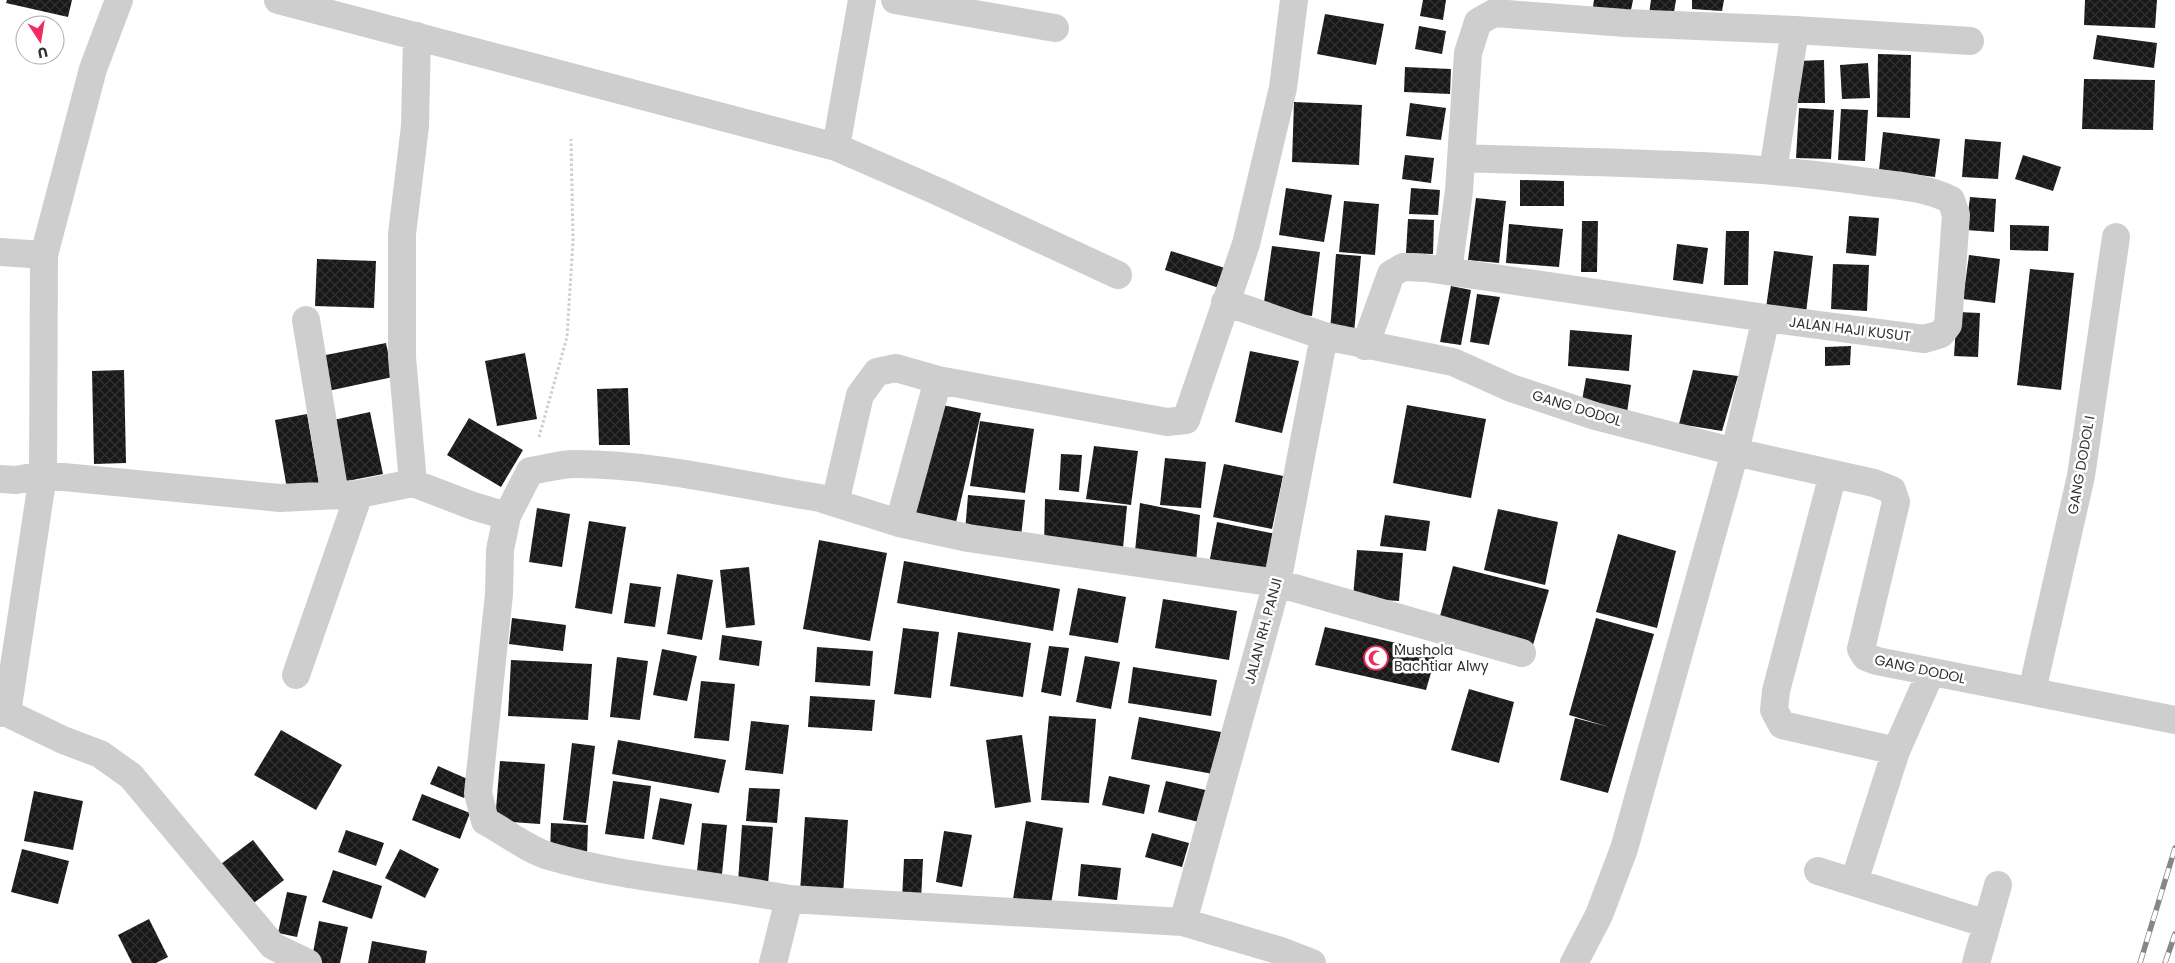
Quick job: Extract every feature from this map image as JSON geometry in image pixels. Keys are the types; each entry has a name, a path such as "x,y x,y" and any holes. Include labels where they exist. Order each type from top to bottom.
{"street":[{"path":"119,0 93,69 44,255 44,475 3,713 63,740 100,754 131,776 269,955 308,963"},
{"path":"278,0 836,147 939,192 1118,276"},
{"path":"836,147 862,0"},
{"path":"895,0 1055,28"},
{"path":"835,502 860,395 877,372 896,368 938,380 1168,422 1186,420 1246,244 1283,88 1294,0"},
{"path":"1448,271 1459,191 1468,53 1478,22 1494,13 1625,23 1795,30 1970,41"},
{"path":"1773,171 1795,30"},
{"path":"413,483 402,356 402,234 415,126 417,36"},
{"name":"JALAN HAJI KUSUT","path":"1365,346 1391,274 1403,267 1448,271 1766,318 1924,339 1941,334 1948,325 1956,215 1950,200 1942,196 1915,189 1773,171 1461,158"},
{"name":"GANG DODOL I","path":"2032,691 2081,476 2116,237"},
{"path":"0,252 44,255"},
{"name":"GANG DODOL","path":"1225,302 1324,336 1365,346 1453,362 1511,388 1595,416 1735,452 1874,483 1892,490 1896,502 1861,649 1866,656 1877,662 2175,720"},
{"path":"1574,963 1599,915 1624,849 1735,452 1766,318"},
{"path":"296,675 347,495 306,320"},
{"name":"JALAN RH. PANJI","path":"1183,922 1277,583 1324,336"},
{"path":"899,522 938,380"},
{"path":"1312,963 1281,951 1183,922 789,899 731,887 611,870 546,855 485,821 478,792 499,594 500,550 507,516 530,471 573,464 635,468 820,498 899,522 968,538 1277,583 1522,652"},
{"path":"1833,474 1776,691 1774,710 1782,725 1896,751"},
{"path":"0,479 16,480 44,475 280,498 347,495 413,483 507,516"},
{"path":"1854,882 1896,751 1931,672"},
{"path":"1818,871 1987,924"},
{"path":"1976,963 1998,885"},
{"path":"773,963 789,899"}],"path":[{"path":"530,471 567,336 573,241 571,139"}],"building":[{"path":"7,0 72,0 68,17 6,3"},
{"path":"1423,0 1446,0 1443,20 1420,16"},
{"path":"1594,0 1633,0 1629,20 1592,13"},
{"path":"1651,0 1676,0 1673,18 1649,14"},
{"path":"1692,0 1724,0 1722,11 1692,9"},
{"path":"2085,0 2157,0 2155,28 2084,25"},
{"path":"1325,14 1384,24 1376,65 1317,54"},
{"path":"1419,26 1446,31 1442,54 1415,49"},
{"path":"2097,35 2157,43 2154,68 2093,59"},
{"path":"1878,54 1911,55 1910,118 1877,117"},
{"path":"1824,60 1825,103 1798,103 1798,61"},
{"path":"1868,63 1870,98 1842,99 1840,65"},
{"path":"1405,67 1451,69 1450,94 1404,92"},
{"path":"2084,79 2155,80 2153,130 2082,129"},
{"path":"1294,102 1362,105 1359,165 1292,162"},
{"path":"1410,103 1446,108 1441,140 1406,136"},
{"path":"1799,108 1834,110 1831,159 1796,158"},
{"path":"1841,109 1868,110 1865,161 1838,160"},
{"path":"1883,132 1940,139 1935,177 1879,170"},
{"path":"1965,139 2001,142 1998,179 1962,177"},
{"path":"1405,155 1434,158 1431,183 1402,179"},
{"path":"2023,155 2061,167 2053,191 2015,179"},
{"path":"1520,180 1564,181 1564,206 1520,206"},
{"path":"1286,188 1332,195 1324,242 1279,235"},
{"path":"1411,188 1440,190 1438,215 1409,214"},
{"path":"1970,197 1996,199 1994,232 1966,230"},
{"path":"1476,198 1506,201 1499,263 1468,260"},
{"path":"1344,201 1379,204 1375,255 1339,252"},
{"path":"1849,216 1879,218 1876,256 1846,253"},
{"path":"1408,219 1434,220 1433,254 1406,253"},
{"path":"1582,221 1598,221 1597,272 1581,272"},
{"path":"1509,224 1563,229 1559,267 1506,263"},
{"path":"2010,225 2049,226 2048,251 2010,250"},
{"path":"1726,231 1749,231 1748,285 1724,285"},
{"path":"1677,244 1708,248 1703,284 1673,280"},
{"path":"1272,246 1320,252 1312,316 1263,309"},
{"path":"1171,251 1228,269 1222,289 1165,270"},
{"path":"1774,251 1813,256 1806,313 1766,308"},
{"path":"1336,254 1361,256 1354,333 1330,331"},
{"path":"1969,255 2000,259 1995,303 1963,299"},
{"path":"317,259 376,261 374,308 315,306"},
{"path":"1833,264 1869,265 1867,311 1831,309"},
{"path":"2030,269 2074,273 2061,390 2017,385"},
{"path":"1451,286 1471,290 1461,345 1440,342"},
{"path":"1477,294 1500,297 1489,345 1470,342"},
{"path":"1957,312 1980,313 1978,357 1954,356"},
{"path":"1570,330 1632,335 1629,371 1568,366"},
{"path":"386,343 393,377 328,391 321,356"},
{"path":"1851,346 1850,365 1825,366 1825,347"},
{"path":"1250,351 1299,361 1282,433 1235,422"},
{"path":"525,353 537,419 497,426 485,361"},
{"path":"124,370 126,463 94,464 92,371"},
{"path":"1693,370 1738,376 1722,431 1679,424"},
{"path":"1586,378 1631,385 1627,413 1581,406"},
{"path":"628,388 630,445 599,445 597,389"},
{"path":"933,403 981,413 954,531 907,520"},
{"path":"1407,405 1486,419 1471,498 1393,483"},
{"path":"370,412 383,474 342,482 329,421"},
{"path":"307,414 319,484 287,489 275,420"},
{"path":"469,418 523,450 501,487 447,455"},
{"path":"980,421 1034,429 1025,493 970,486"},
{"path":"1094,446 1138,451 1131,505 1086,499"},
{"path":"1061,454 1082,455 1079,492 1059,490"},
{"path":"1165,458 1206,462 1201,508 1160,505"},
{"path":"1224,464 1283,476 1272,529 1213,517"},
{"path":"968,495 1025,500 1021,537 965,532"},
{"path":"1045,499 1127,506 1122,559 1044,548"},
{"path":"1140,503 1200,515 1196,563 1135,551"},
{"path":"537,508 570,514 562,567 529,562"},
{"path":"1498,509 1558,522 1545,585 1484,570"},
{"path":"1385,515 1430,521 1426,551 1380,546"},
{"path":"589,521 626,527 612,614 575,608"},
{"path":"1217,522 1276,534 1267,576 1209,564"},
{"path":"1618,534 1676,551 1657,628 1596,612"},
{"path":"819,540 887,553 870,641 803,629"},
{"path":"1357,550 1403,553 1399,601 1353,598"},
{"path":"904,561 1060,589 1053,631 897,603"},
{"path":"1453,566 1549,590 1533,645 1438,624"},
{"path":"749,567 755,625 726,628 720,570"},
{"path":"677,574 713,580 702,640 667,634"},
{"path":"630,583 661,587 655,627 624,623"},
{"path":"1078,588 1126,597 1118,643 1069,635"},
{"path":"1163,599 1237,611 1229,660 1155,648"},
{"path":"512,618 566,625 563,651 509,644"},
{"path":"1596,618 1654,634 1608,793 1560,780 1575,718 1609,727 1569,715"},
{"name":"Mushola Bachtiar Alwy","path":"1325,627 1437,652 1426,690 1315,665"},
{"path":"903,628 939,632 931,698 894,694"},
{"path":"958,632 1031,643 1023,697 950,686"},
{"path":"722,635 762,641 759,666 719,660"},
{"path":"1049,646 1069,648 1061,696 1041,692"},
{"path":"817,647 873,651 870,686 815,682"},
{"path":"662,649 697,656 687,701 653,695"},
{"path":"1085,656 1120,662 1111,709 1076,702"},
{"path":"617,657 648,661 640,720 610,717"},
{"path":"511,660 592,664 588,720 508,716"},
{"path":"1133,667 1217,680 1211,716 1128,703"},
{"path":"701,681 735,684 729,741 694,738"},
{"path":"1469,689 1514,702 1499,763 1451,750"},
{"path":"810,696 875,700 872,731 808,727"},
{"path":"1049,716 1096,719 1089,803 1041,800"},
{"path":"1139,717 1221,732 1213,774 1131,759"},
{"path":"751,721 789,725 783,774 745,770"},
{"path":"281,730 342,765 316,810 254,775"},
{"path":"1022,735 1031,802 995,808 986,740"},
{"path":"618,740 726,760 719,793 612,774"},
{"path":"572,743 595,746 586,823 563,820"},
{"path":"500,761 545,764 540,824 495,821"},
{"path":"438,766 472,781 464,798 430,784"},
{"path":"1109,776 1150,785 1144,814 1102,805"},
{"path":"613,781 651,786 644,839 605,834"},
{"path":"1166,781 1214,792 1207,824 1158,812"},
{"path":"749,788 780,789 777,823 746,821"},
{"path":"34,791 83,801 73,850 24,841"},
{"path":"422,794 470,813 460,839 412,820"},
{"path":"660,798 692,804 684,845 652,839"},
{"path":"805,817 848,820 843,895 800,892"},
{"path":"1026,821 1063,828 1050,911 1012,905"},
{"path":"551,823 588,825 587,854 550,852"},
{"path":"702,823 727,825 721,884 696,881"},
{"path":"742,825 773,827 768,884 738,882"},
{"path":"346,830 384,843 376,866 338,852"},
{"path":"944,831 972,835 962,887 936,882"},
{"path":"1152,833 1189,843 1182,867 1145,857"},
{"path":"253,840 284,880 251,905 221,864"},
{"path":"22,849 69,861 58,904 11,892"},
{"path":"400,849 439,869 425,898 385,878"},
{"path":"904,859 923,859 921,901 902,900"},
{"path":"1081,864 1121,868 1117,900 1078,896"},
{"path":"333,870 382,886 372,919 322,902"},
{"path":"287,892 307,896 297,937 278,933"},
{"path":"149,919 168,957 156,963 132,963 118,935"},
{"path":"319,921 348,927 340,963 311,963"},
{"path":"372,941 427,951 425,963 368,963"}],"railway":[{"path":"2140,963 2175,848"},
{"path":"2165,963 2175,934"}],"place":[{"name":"Mushola Bachtiar Alwy","path":"1376,658"}]}
